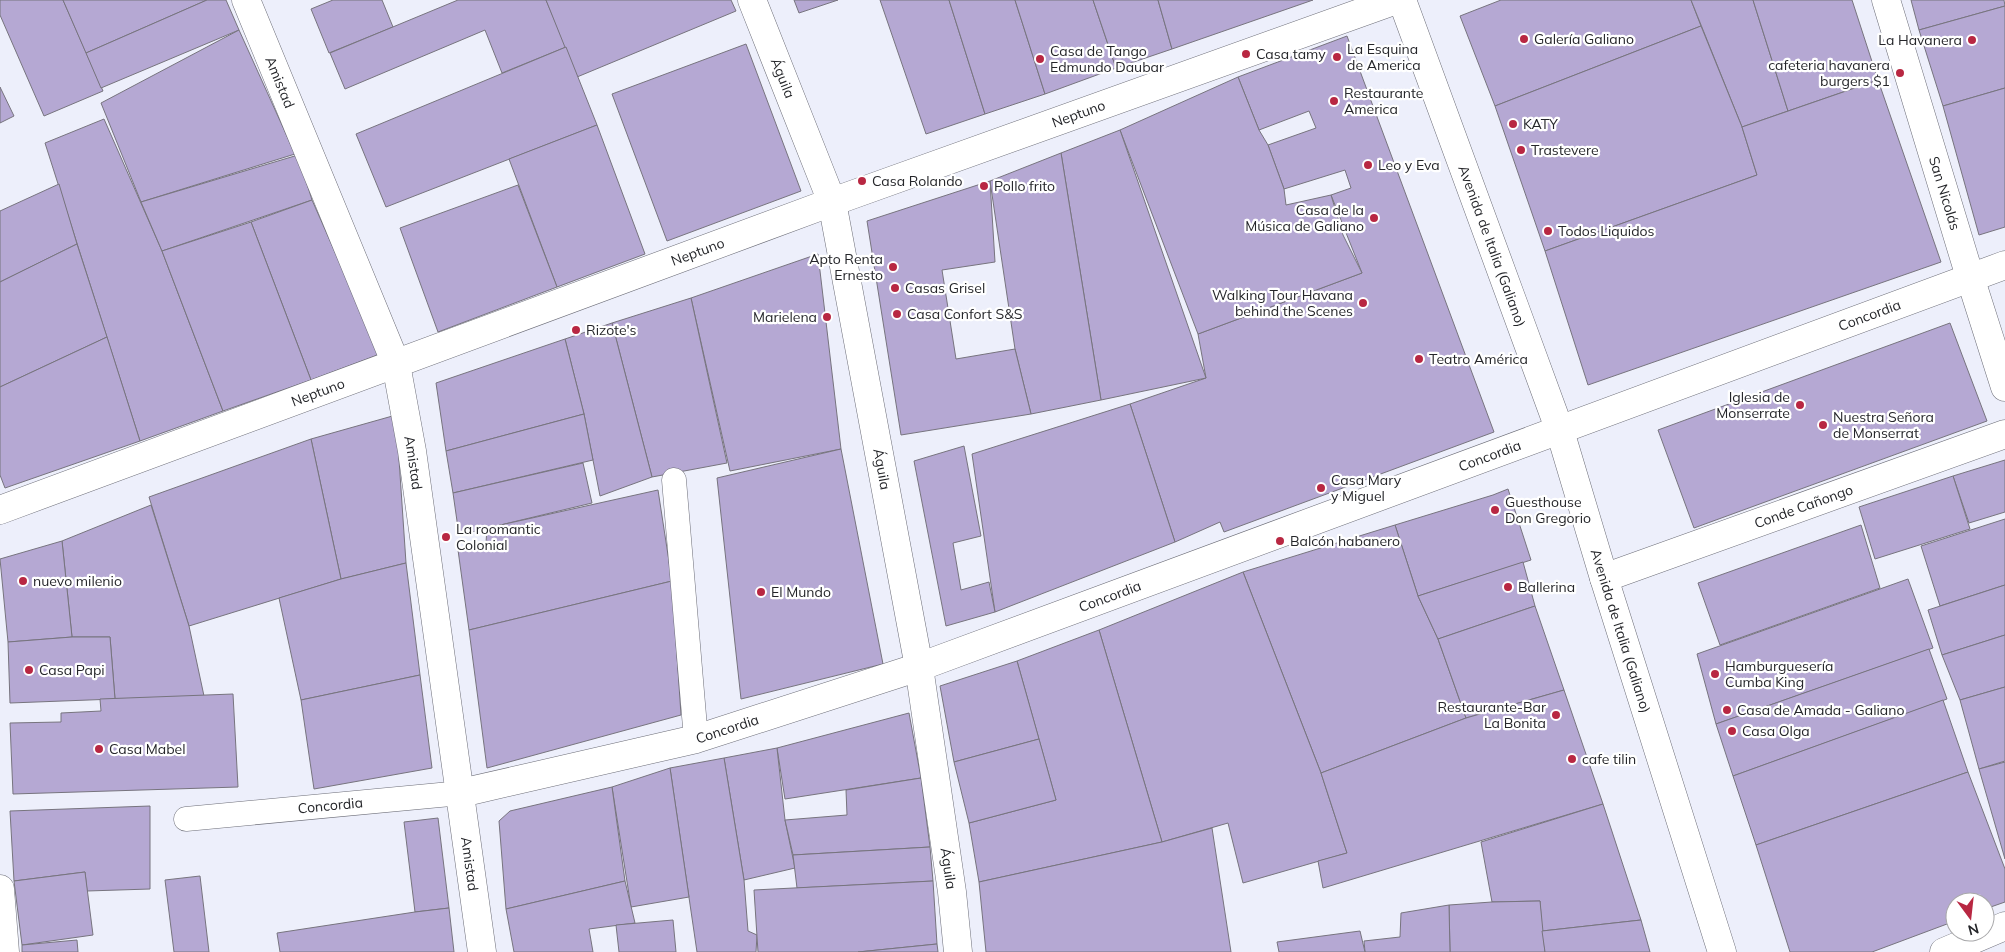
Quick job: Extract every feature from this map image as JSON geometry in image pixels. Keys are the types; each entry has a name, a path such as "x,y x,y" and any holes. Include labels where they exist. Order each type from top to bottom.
{"street":[{"name":"Amistad","path":"246,0 396,364 412,451 482,952"},
{"name":"Águila","path":"752,0 832,202 919,667 952,892 958,952"},
{"name":"Neptuno","path":"0,510 832,202 1396,0"},
{"name":"Avenida de Italia (Galiano)","path":"1402,0 1560,431 1604,578 1722,952"},
{"name":"San Nicolás","path":"1886,0 2005,387"},
{"name":"Concordia","path":"461,793 696,739 919,667 2005,265"},
{"name":"Conde Cañongo","path":"1604,578 2005,434"},
{"path":"0,889 5,952"},
{"path":"1944,952 2005,926"}],"lane":[{"path":"674,480 696,739"},
{"name":"Concordia","path":"186,819 461,793"}],"building":[{"path":"0,0 63,0 103,91 44,116 0,15"},
{"path":"63,0 207,0 86,53"},
{"path":"207,0 226,0 239,30 101,88 86,53"},
{"path":"333,0 382,0 393,27 329,53 311,9"},
{"path":"458,0 546,0 566,47 502,73 485,30 345,89 330,53"},
{"path":"546,0 731,0 736,11 577,77"},
{"path":"794,0 838,0 799,13"},
{"path":"880,0 949,0 985,114 926,134"},
{"path":"949,0 1015,0 1045,94 985,114"},
{"path":"1015,0 1093,0 1116,68 1045,94"},
{"path":"1093,0 1158,0 1172,49 1116,68"},
{"path":"1158,0 1313,0 1172,49"},
{"path":"1501,0 1691,0 1701,26 1495,106 1460,16"},
{"path":"1691,0 1753,0 1788,111 1742,127"},
{"path":"1753,0 1852,0 1878,80 1788,111"},
{"path":"1911,0 2004,0 2005,6 1919,30"},
{"path":"2005,6 2005,88 1943,106 1919,30"},
{"path":"1701,26 1742,127 1757,175 1545,251 1495,106"},
{"path":"239,30 295,154 141,202 101,103"},
{"name":"Walking Tour Havana behind the Scenes","path":"1347,36 1494,432 1224,532 1220,522 1175,542 1130,404 1206,378 1198,334 1362,273 1331,195 1351,188 1345,170 1284,189 1268,145 1316,128 1309,111 1259,130 1238,77"},
{"path":"746,44 801,191 667,241 612,94"},
{"path":"566,47 597,125 386,207 356,134"},
{"path":"1238,77 1259,130 1268,145 1284,189 1286,205 1331,195 1343,235 1362,273 1198,334 1120,130"},
{"path":"1878,80 1941,262 1588,385 1545,251 1757,175 1742,127"},
{"path":"0,87 14,116 0,123"},
{"path":"2005,88 2005,227 1979,235 1943,106"},
{"path":"104,119 162,251 223,411 140,441 45,143"},
{"path":"597,125 645,254 557,287 509,159"},
{"path":"1120,130 1206,378 1101,400 1061,153"},
{"path":"1061,153 1101,400 1031,414 1015,349 990,181"},
{"path":"298,155 312,200 162,251 141,202"},
{"path":"990,181 995,262 942,270 956,359 1015,349 1031,414 901,435 867,221"},
{"path":"59,184 77,244 0,282 0,211"},
{"path":"518,185 557,287 438,332 400,228"},
{"path":"312,200 380,354 311,380 251,222"},
{"path":"251,222 311,380 223,411 162,251"},
{"path":"77,244 107,337 0,387 0,282"},
{"path":"818,254 841,449 730,471 691,298"},
{"path":"691,298 727,463 652,477 612,323"},
{"path":"612,323 652,477 600,496 584,414 565,339"},
{"name":"Nuestra Señora de Monserrat","path":"1950,323 1987,421 1694,528 1658,430"},
{"path":"107,337 140,441 5,488 0,475 0,387"},
{"path":"565,339 584,414 446,451 436,383"},
{"path":"1130,404 1175,542 995,612 972,454"},
{"path":"584,414 593,460 453,493 446,451"},
{"path":"396,415 406,563 341,579 311,439"},
{"path":"311,439 341,579 189,626 149,497"},
{"path":"964,446 981,536 953,543 961,590 989,582 995,612 946,626 914,461"},
{"path":"841,449 883,664 741,699 717,478"},
{"path":"2005,460 2005,512 1969,523 1953,476"},
{"path":"583,463 592,503 459,535 453,493"},
{"path":"1953,476 1970,529 1875,559 1859,507"},
{"path":"1508,489 1531,560 1418,596 1395,525"},
{"path":"658,490 672,581 469,630 458,550 486,543 487,528"},
{"path":"151,505 189,626 204,696 115,699 110,637 72,637 62,541"},
{"path":"2005,519 2005,585 1940,606 1921,546"},
{"path":"1395,525 1418,596 1438,639 1466,718 1321,773 1243,572"},
{"path":"1861,525 1880,588 1720,645 1698,583"},
{"path":"62,541 72,637 8,642 0,559"},
{"path":"1523,562 1535,606 1438,639 1418,596"},
{"path":"406,563 420,675 301,700 279,598 341,579"},
{"path":"1243,572 1321,773 1347,853 1243,883 1228,823 1162,842 1099,630"},
{"path":"1908,579 1933,648 1716,724 1697,654"},
{"path":"672,581 681,715 487,768 469,630"},
{"path":"2005,585 2005,635 1942,655 1928,610"},
{"path":"1535,606 1564,690 1466,718 1438,639"},
{"path":"1099,630 1162,842 979,882 969,823 1056,800 1017,661"},
{"path":"2005,635 2005,687 1960,700 1942,655"},
{"path":"72,637 110,637 115,699 10,703 8,642"},
{"path":"1929,649 1947,699 1733,776 1716,724"},
{"path":"1017,661 1039,739 954,762 940,686"},
{"path":"420,675 432,768 314,789 301,700"},
{"path":"2005,687 2005,761 1979,769 1960,700"},
{"path":"1564,690 1603,804 1323,888 1318,861 1347,853 1321,773 1466,718"},
{"path":"233,694 238,787 13,794 10,723 61,722 61,713 101,711 100,699"},
{"path":"1943,700 1968,772 1756,845 1733,776"},
{"path":"909,713 921,778 785,799 777,748"},
{"path":"1039,739 1056,800 969,823 954,762"},
{"path":"777,748 785,820 795,868 744,880 724,758"},
{"path":"724,758 744,880 748,931 757,935 756,952 697,952 670,768"},
{"path":"2005,762 2005,859 1979,769"},
{"path":"670,768 689,897 631,907 612,787"},
{"path":"1968,772 2005,869 2005,902 1995,906 1995,892 1945,892 1945,925 1872,952 1790,952 1756,845"},
{"path":"921,778 930,847 793,855 785,820 847,815 846,790"},
{"path":"612,787 625,881 506,909 499,821 510,811"},
{"path":"1603,804 1641,920 1542,931 1540,901 1492,902 1481,842"},
{"path":"150,806 150,889 87,891 85,872 14,881 10,811"},
{"path":"438,818 449,908 415,912 404,822"},
{"path":"1212,828 1231,952 986,952 979,882 1162,842"},
{"path":"930,847 933,881 797,888 793,855"},
{"path":"85,872 93,935 22,945 14,881"},
{"path":"200,876 209,952 174,952 165,880"},
{"path":"625,881 635,923 589,929 593,952 514,952 506,909"},
{"path":"933,881 937,944 858,952 758,952 754,890"},
{"path":"1540,901 1545,952 1450,952 1449,905"},
{"path":"1449,905 1450,952 1365,952 1364,941 1400,937 1401,913"},
{"path":"449,908 454,952 280,952 277,933"},
{"path":"673,920 676,952 619,952 616,925"},
{"path":"1641,920 1650,952 1545,952 1542,931"},
{"path":"1360,931 1365,952 1279,952 1277,942"},
{"path":"77,940 78,952 22,952 22,945"},
{"path":"937,944 938,952 858,952"}],"place":[{"name":"Galería Galiano","path":"1524,39"},
{"name":"La Havanera","path":"1972,40"},
{"name":"Casa tamy","path":"1246,54"},
{"name":"La Esquina de America","path":"1337,57"},
{"name":"Casa de Tango Edmundo Daubar","path":"1040,59"},
{"name":"cafeteria havanera burgers $1","path":"1900,73"},
{"name":"Restaurante America","path":"1334,101"},
{"name":"KATY","path":"1513,124"},
{"name":"Trastevere","path":"1521,150"},
{"name":"Leo y Eva","path":"1368,165"},
{"name":"Casa Rolando","path":"862,181"},
{"name":"Pollo frito","path":"984,186"},
{"name":"Casa de la Música de Galiano","path":"1374,218"},
{"name":"Todos Liquidos","path":"1548,231"},
{"name":"Apto Renta Ernesto","path":"893,267"},
{"name":"Casas Grisel","path":"895,288"},
{"name":"Walking Tour Havana behind the Scenes","path":"1363,303"},
{"name":"Casa Confort S&S","path":"897,314"},
{"name":"Marielena","path":"827,317"},
{"name":"Rizote's","path":"576,330"},
{"name":"Teatro América","path":"1419,359"},
{"name":"Iglesia de Monserrate","path":"1800,405"},
{"name":"Nuestra Señora de Monserrat","path":"1823,425"},
{"name":"Casa Mary y Miguel","path":"1321,488"},
{"name":"Guesthouse Don Gregorio","path":"1495,510"},
{"name":"La roomantic Colonial","path":"446,537"},
{"name":"Balcón habanero","path":"1280,541"},
{"name":"nuevo milenio","path":"23,581"},
{"name":"Ballerina","path":"1508,587"},
{"name":"El Mundo","path":"761,592"},
{"name":"Casa Papi","path":"29,670"},
{"name":"Hamburguesería Cumba King","path":"1715,674"},
{"name":"Casa de Amada - Galiano","path":"1727,710"},
{"name":"Restaurante-Bar La Bonita","path":"1556,715"},
{"name":"Casa Olga","path":"1732,731"},
{"name":"Casa Mabel","path":"99,749"},
{"name":"cafe tilin","path":"1572,759"}]}
